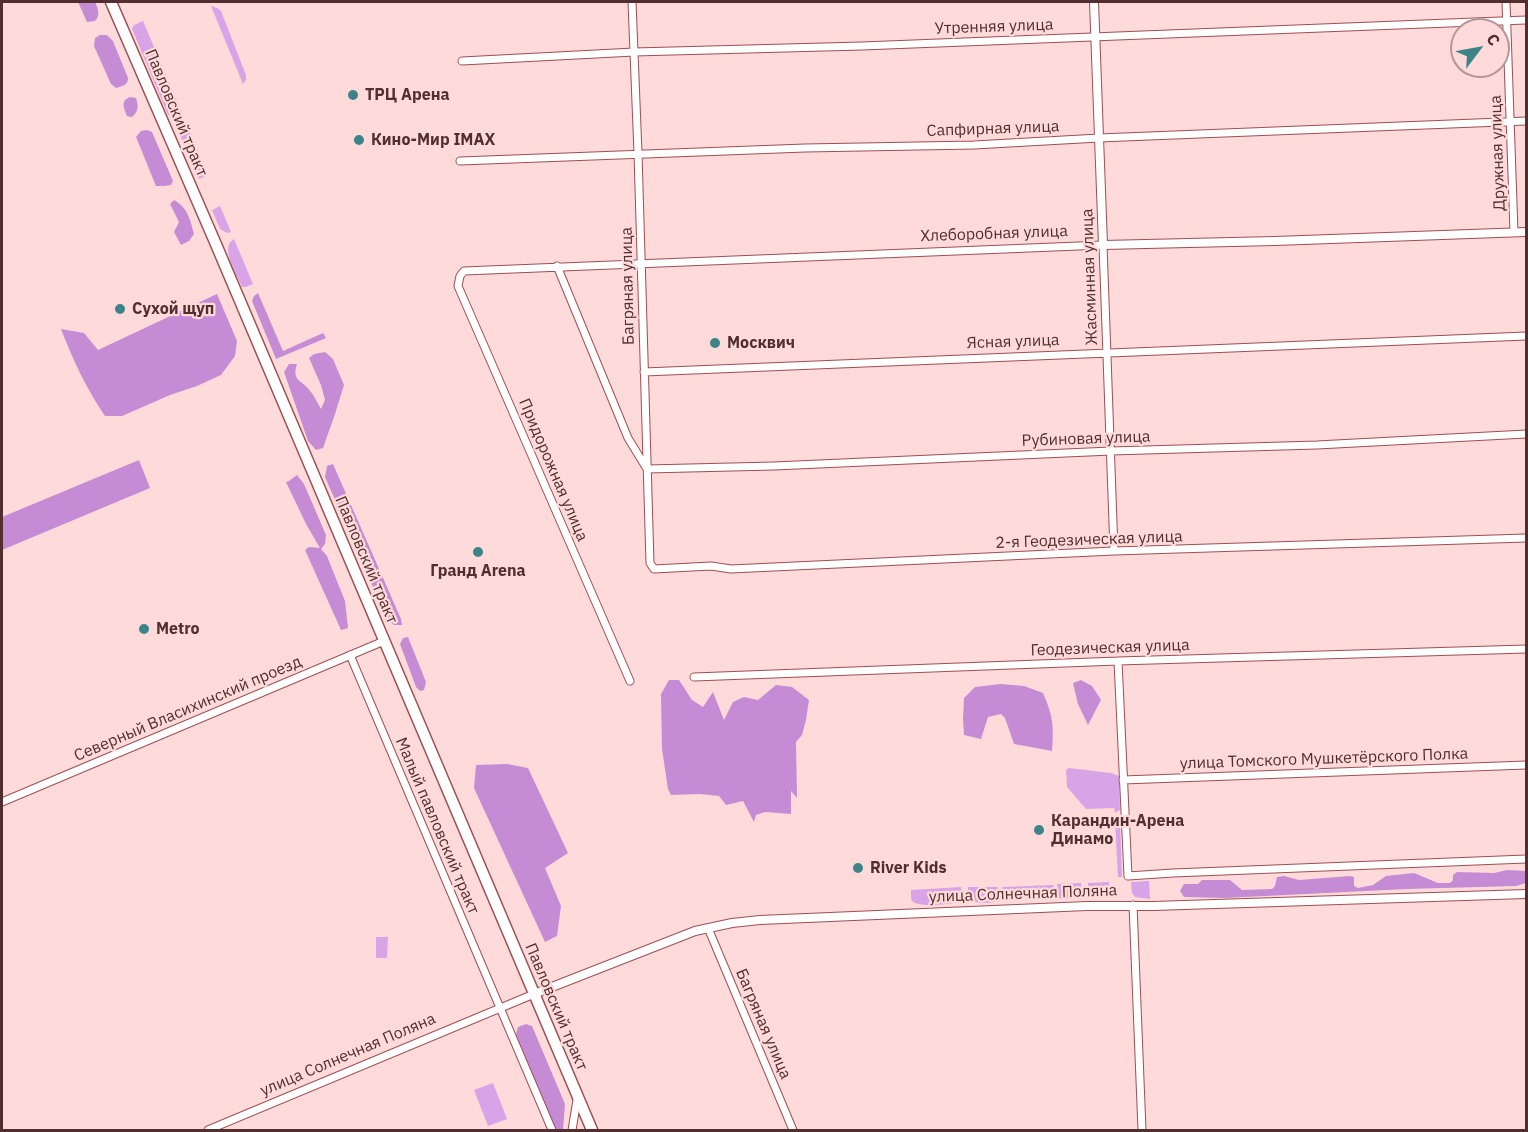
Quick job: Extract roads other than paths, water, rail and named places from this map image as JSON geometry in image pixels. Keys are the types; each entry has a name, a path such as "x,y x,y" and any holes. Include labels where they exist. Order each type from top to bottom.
{"main road":[{"name":"Павловский тракт","path":"111,2 592,1131"}],"street":[{"name":"Багряная улица","path":"632,2 647,469 651,563 654,569"},
{"name":"Жасминная улица","path":"1094,2 1114,551"},
{"name":"Дружная улица","path":"1506,2 1507,18"},
{"name":"Утренняя улица","path":"1510,21 1527,20"},
{"name":"Утренняя улица","path":"462,61 634,52 1450,23"},
{"name":"Дружная улица","path":"1509,78 1514,232"},
{"name":"Сапфирная улица","path":"460,161 805,147 974,145 1527,121"},
{"name":"Хлеборобная улица","path":"464,271 1103,245 1275,242 1527,232"},
{"path":"557,266 628,438 647,469"},
{"name":"Придорожная улица","path":"464,271 460,276 458,286 630,681"},
{"name":"Ясная улица","path":"644,372 1527,336"},
{"name":"Рубиновая улица","path":"647,469 1329,444 1527,434"},
{"name":"2-я Геодезическая улица","path":"654,569 711,566 731,569 1114,551 1527,538"},
{"name":"Северный Власихинский проезд","path":"2,802 384,641"},
{"name":"Геодезическая улица","path":"694,677 1527,649"},
{"name":"Малый павловский тракт","path":"350,655 500,1007"},
{"path":"1118,661 1128,876 1527,859"},
{"name":"улица Томского Мушкетёрского Полка","path":"1123,780 1527,765"},
{"name":"улица Солнечная Поляна","path":"208,1131 500,1007 695,930 776,919 1087,906 1527,894"},
{"path":"1134,905 1142,1131"},
{"name":"Багряная улица","path":"708,928 794,1131"},
{"path":"500,1007 552,1131"},
{"path":"572,1131 578,1097"}],"place":[{"name":"ТРЦ Арена","path":"353,95"},
{"name":"Кино-Мир IMAX","path":"359,140"},
{"name":"Сухой щуп","path":"120,309"},
{"name":"Москвич","path":"715,343"},
{"name":"Гранд Arena","path":"478,552"},
{"name":"Metro","path":"144,629"},
{"name":"Карандин-Арена Динамо","path":"1039,830"},
{"name":"River Kids","path":"858,868"}]}
